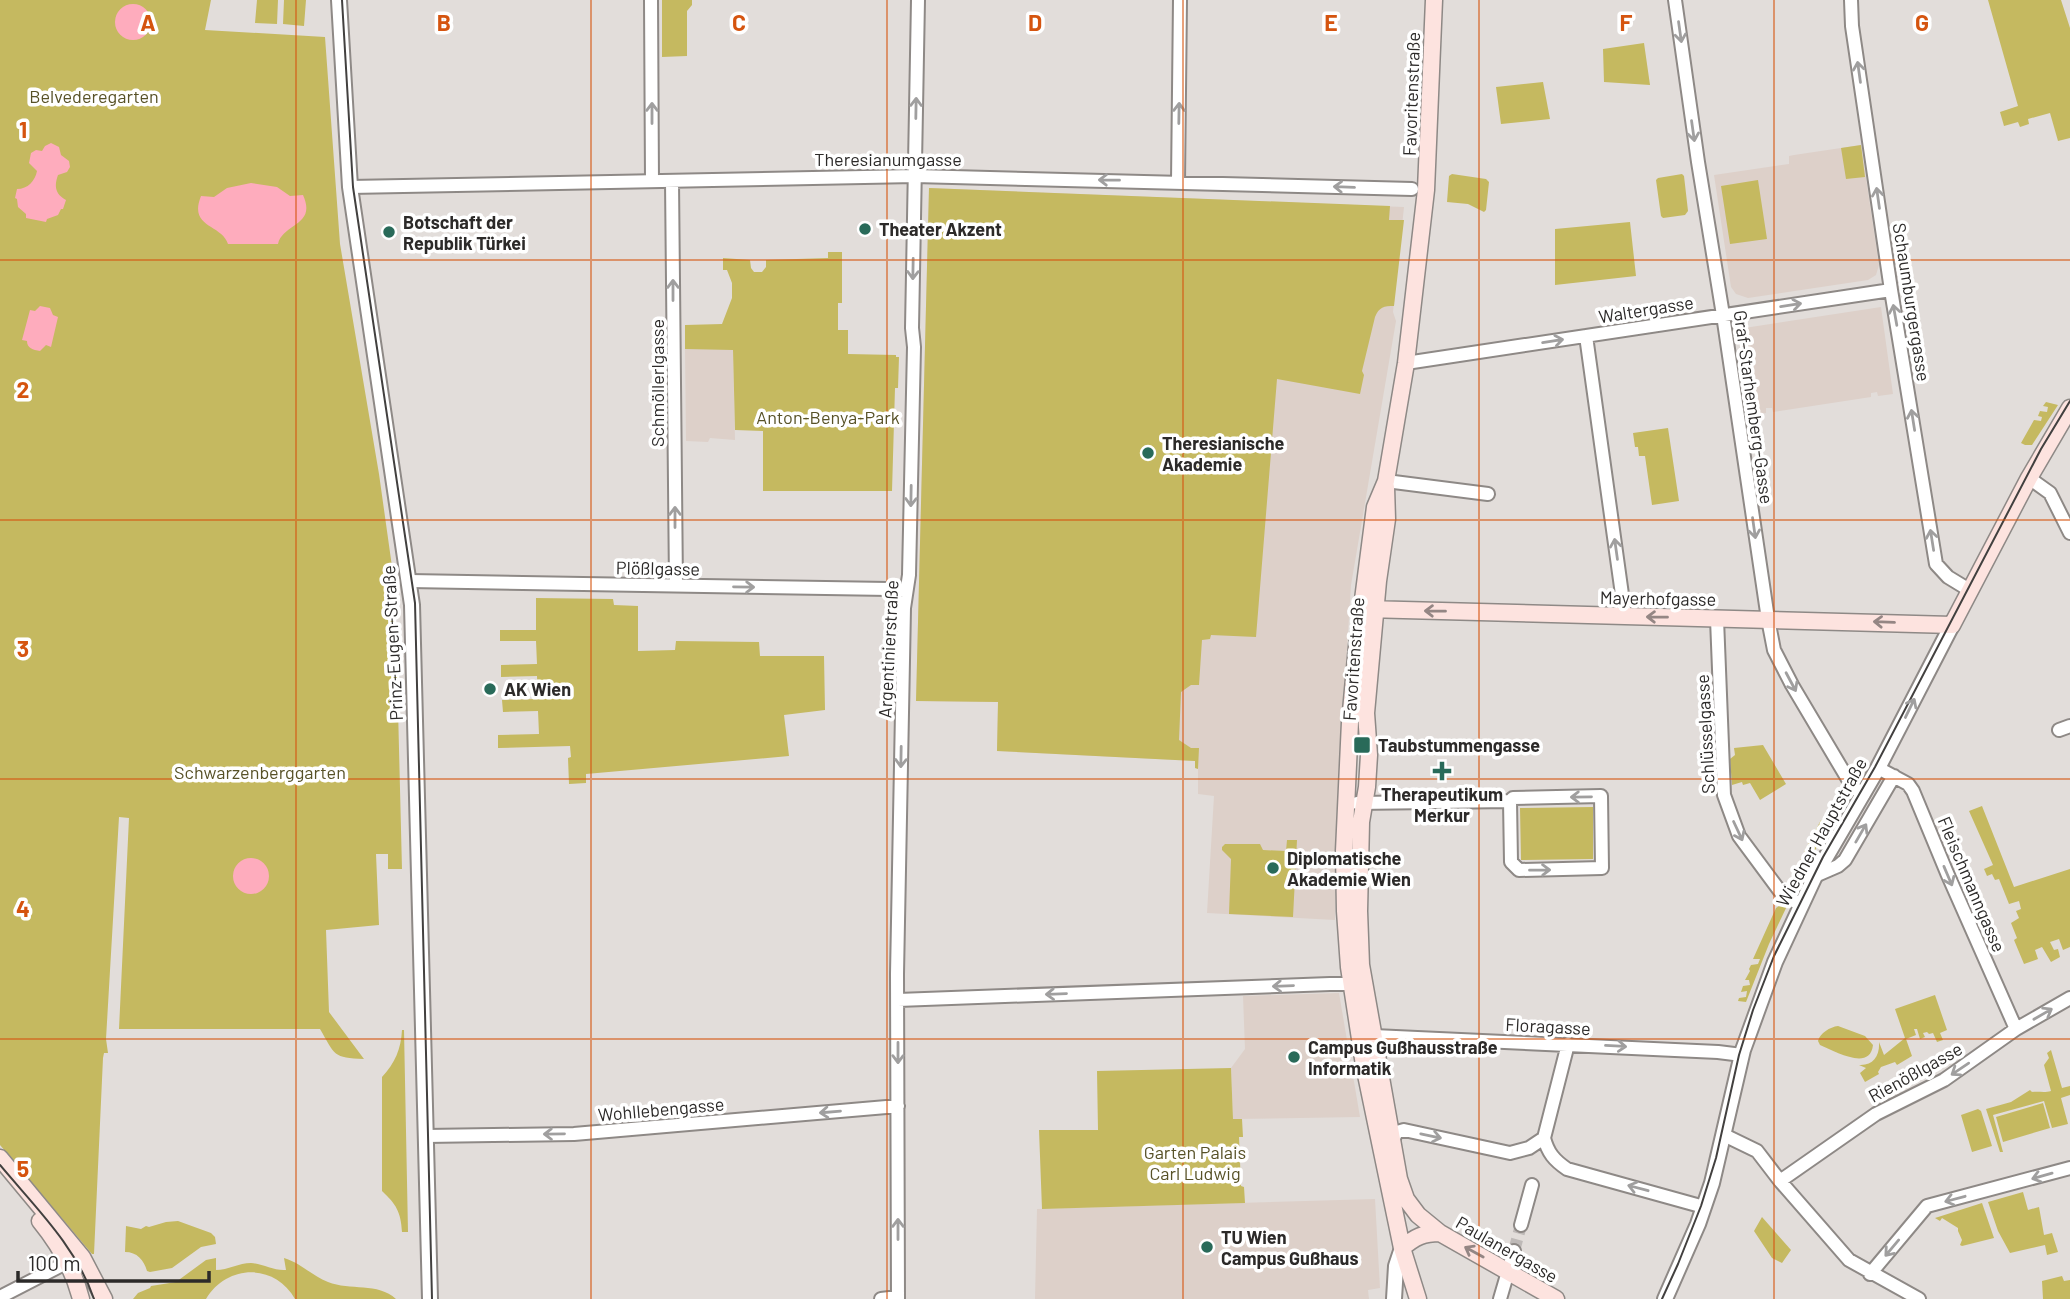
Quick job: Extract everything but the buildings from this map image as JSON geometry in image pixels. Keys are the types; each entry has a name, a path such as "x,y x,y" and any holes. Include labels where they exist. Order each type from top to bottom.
{"main road":[{"name":"Favoritenstraße","path":"1418,1299 1402,1248 1364,1065 1352,984 1345,911 1346,803 1357,646 1369,609 1387,519 1386,481 1406,363 1434,0"},
{"name":"Wiedner Hauptstraße","path":"1952,625 2029,478 2070,408"},
{"name":"Favoritenstraße","path":"1369,609 1366,713 1368,755 1361,831 1359,911 1361,965 1399,1179 1406,1199 1418,1215 1440,1233"},
{"name":"Mayerhofgasse","path":"1369,609 1952,625"},
{"path":"0,1158 82,1256 104,1299"},
{"path":"0,1174 51,1235 78,1286 81,1299"},
{"path":"1402,1248 1415,1237 1440,1233"},
{"name":"Paulanergasse","path":"1440,1233 1556,1299"}],"street":[{"name":"Prinz-Eugen-Straße","path":"339,0 350,187 410,581 414,628 427,1295"},
{"path":"651,0 652,181"},
{"name":"Argentinierstraße","path":"898,1298 900,811 906,591 910,562 918,0"},
{"path":"1178,182 1180,0"},
{"name":"Graf-Starhemberg-Gasse","path":"1675,0 1774,650 1791,685 1852,786 1863,795"},
{"name":"Schaumburgergasse","path":"1851,0 1852,26 1891,290 1936,564 1948,578 1971,591"},
{"name":"Theresianumgasse","path":"350,187 915,176 1419,190"},
{"name":"Schmöllerlgasse","path":"673,181 676,585"},
{"name":"Waltergasse","path":"1406,363 1891,290"},
{"path":"1586,336 1625,617"},
{"path":"2029,478 2050,493 2070,533"},
{"path":"1386,481 1488,494"},
{"name":"Plößlgasse","path":"410,581 906,591"},
{"name":"Schlüsselgasse","path":"1717,619 1724,795 1739,836 1779,890 1800,905"},
{"name":"Wiedner Hauptstraße","path":"1665,1299 1704,1207 1742,1055 1766,985 1800,905 1878,768 1952,625"},
{"name":"Fleischmanngasse","path":"1878,768 1908,784 1913,791 2016,1030"},
{"path":"1815,876 1845,860 1894,776"},
{"path":"1346,803 1510,802 1513,798 1601,796 1602,868 1519,870 1511,863 1510,802"},
{"path":"898,1000 1352,984"},
{"name":"Favoritenstraße","path":"1352,984 1368,1007"},
{"name":"Rienößlgasse","path":"1780,1181 1876,1114 1944,1080 2016,1030 2070,998"},
{"path":"1358,1021 1374,1036"},
{"name":"Floragasse","path":"1374,1036 1742,1055"},
{"path":"1568,1044 1544,1138 1553,1159 1567,1169 1704,1207"},
{"name":"Wohllebengasse","path":"426,1136 574,1134 898,1106"},
{"path":"1392,1141 1397,1132 1404,1130 1510,1153 1529,1148 1544,1138"},
{"path":"1724,1135 1757,1151 1841,1254 1870,1274 1919,1299"},
{"path":"1870,1274 1927,1206 2070,1168"},
{"path":"1521,1225 1532,1185"},
{"name":"Favoritenstraße","path":"1394,1299 1396,1266 1402,1248"},
{"path":"1500,1299 1514,1251"},
{"path":"0,1297 66,1263"},
{"path":"881,1299 898,1298"}],"shaded area":[{"path":"133,4 145,10 151,22 145,34 133,40 121,34 115,22 121,10"},
{"path":"51,143 59,147 61,155 69,161 70,167 67,172 58,175 56,183 56,189 66,200 63,209 46,222 26,218 15,198 17,189 28,186 36,175 37,171 29,163 31,153 42,151"},
{"path":"1861,145 1879,265 1876,275 1868,280 1748,298 1736,294 1731,287 1714,175 1789,164 1789,156"},
{"path":"251,183 277,187 290,196 303,195 306,213 303,219 281,237 278,244 228,244 199,214 201,196 214,197 227,188"},
{"name":"Theresianische Akademie","path":"929,188 1404,207 1393,312 1396,321 1351,585 1336,824 1335,920 1207,913 1214,796 1198,794 1196,761 997,751 998,702 916,701"},
{"path":"40,306 50,308 53,315 58,317 51,347 46,345 40,351 31,348 27,341 22,340 30,310 35,311"},
{"path":"1881,307 1893,394 1878,396 1877,392 1871,393 1871,397 1773,412 1772,408 1766,408 1766,413 1751,415 1738,329"},
{"path":"685,349 733,349 735,440 710,438 708,442 686,441"},
{"path":"251,858 264,863 269,876 264,889 251,894 238,889 233,876 238,863"},
{"name":"Campus Gußhausstraße Informatik","path":"1339,993 1360,1117 1233,1119 1231,1068 1245,1049 1243,996"},
{"name":"TU Wien Campus Gußhaus","path":"1375,1199 1380,1288 1368,1290 1369,1299 1035,1299 1037,1209"}],"green space":[{"path":"0,0 211,0 205,30 325,37 340,244 379,474 395,588 402,869 388,869 388,854 376,854 379,925 326,930 329,1012 364,1059 340,1056 329,1045 320,1029 119,1029 129,818 119,817 106,1039 108,1053 104,1053 103,1058 94,1254 0,1145"},
{"path":"257,0 278,0 277,24 255,23"},
{"path":"284,0 306,0 304,26 283,24"},
{"path":"662,0 692,0 687,11 687,56 662,57"},
{"path":"1988,0 2061,0 2070,28 2070,138 2058,141 2050,113 2028,119 2029,124 2020,127 2018,122 2004,126 2000,112 2018,106"},
{"path":"1644,43 1650,85 1604,82 1603,49"},
{"path":"1543,82 1550,119 1501,124 1496,87"},
{"path":"1861,145 1865,177 1846,179 1841,148"},
{"path":"1452,174 1486,179 1489,182 1484,212 1468,204 1447,202 1449,176"},
{"path":"1682,174 1688,211 1685,215 1663,218 1656,180"},
{"path":"1758,180 1767,239 1730,244 1721,186"},
{"name":"Theresianische Akademie","path":"929,188 1390,206 1389,220 1404,220 1394,306 1382,308 1375,317 1362,371 1364,375 1360,394 1277,379 1256,637 1211,635 1210,639 1202,640 1199,685 1191,685 1181,692 1179,740 1191,748 1199,748 1198,769 1195,768 1195,761 997,751 998,702 916,701"},
{"path":"1630,222 1636,276 1555,285 1555,229"},
{"name":"Anton-Benya-Park","path":"828,252 842,252 842,303 838,303 838,330 848,330 848,354 899,357 898,388 895,388 892,491 763,491 763,431 735,430 733,350 685,349 685,325 722,324 732,298 732,283 727,270 723,270 723,258 750,260 754,272 762,272 766,267 766,260 828,258"},
{"path":"2046,402 2058,405 2032,445 2021,443 2034,420 2041,421 2042,417 2038,416 2040,411 2047,412 2048,407 2043,406"},
{"path":"1668,428 1679,501 1652,505 1645,456 1639,456 1633,433"},
{"path":"536,598 613,599 614,605 638,606 638,651 675,650 676,641 759,642 760,656 824,656 825,710 784,715 789,756 586,774 586,783 569,784 570,746 498,748 498,735 539,734 538,711 503,712 502,700 538,699 537,676 501,677 501,665 537,664 536,641 500,641 500,630 536,630"},
{"path":"1763,745 1786,784 1760,800 1750,783 1732,785 1730,759 1735,755 1734,748"},
{"path":"1982,806 2014,887 2070,869 2070,947 2063,950 2059,939 2050,942 2054,950 2058,949 2060,957 2051,962 2042,947 2035,950 2038,959 2024,964 2014,940 2017,938 2011,923 2019,918 2016,911 2021,909 2019,901 2009,904 1999,879 1995,880 1992,874 1987,876 1984,869 1993,865 1969,811"},
{"path":"1593,807 1593,859 1521,860 1520,808"},
{"path":"1831,819 1798,884 1792,881 1802,857 1808,857 1808,852 1804,852 1821,820"},
{"path":"1287,840 1297,840 1293,917 1229,914 1231,859 1222,847 1225,844 1260,844 1263,850 1286,851"},
{"path":"1779,906 1787,906 1746,1002 1738,1001 1739,998 1746,997 1747,991 1741,992 1743,986 1750,985 1749,980 1745,980 1751,965 1758,964 1760,959 1753,959"},
{"path":"1935,995 1947,1030 1940,1033 1943,1040 1937,1042 1933,1033 1927,1032 1923,1033 1925,1037 1920,1039 1917,1029 1914,1029 1916,1035 1906,1039 1912,1056 1897,1065 1895,1062 1881,1067 1879,1074 1865,1082 1860,1073 1866,1068 1859,1065 1868,1064 1875,1059 1879,1042 1884,1055 1905,1038 1895,1009"},
{"path":"1838,1026 1865,1036 1873,1045 1870,1053 1866,1057 1851,1057 1820,1045 1818,1041 1823,1033"},
{"path":"402,1030 408,1232 402,1232 397,1209 382,1191 382,1077 396,1055"},
{"path":"2051,1050 2062,1088 2070,1086 2070,1095 2061,1098 2068,1124 2052,1128 2044,1101 1993,1115 2003,1152 2000,1152 1986,1109 2011,1102 2030,1090 2051,1091 2044,1065 2049,1058 2047,1053"},
{"name":"Garten Palais Carl Ludwig","path":"1231,1068 1233,1119 1242,1119 1243,1137 1239,1137 1241,1186 1244,1187 1245,1203 1042,1209 1039,1130 1098,1130 1097,1071"},
{"path":"2043,1103 2050,1128 2003,1142 1996,1117"},
{"path":"1978,1109 1992,1146 1972,1152 1961,1115"},
{"path":"2023,1192 2028,1210 2039,1207 2044,1235 2052,1233 2058,1252 2047,1255 2045,1245 2010,1253 1998,1231 1988,1202"},
{"path":"1982,1203 1994,1238 1962,1246 1958,1228 1942,1218 1940,1221 1935,1218"},
{"path":"1762,1217 1791,1250 1782,1263 1772,1258 1754,1231"},
{"path":"178,1221 211,1233 216,1244 201,1247 172,1268 150,1272 139,1257 125,1252 126,1226 141,1229"},
{"path":"216,1258 216,1270 251,1263 286,1270 284,1258 336,1285 381,1290 396,1299 295,1299 276,1279 251,1272 226,1279 215,1287 206,1299 133,1299 151,1286 176,1282 206,1260"},
{"path":"2062,1276 2064,1281 2070,1280 2070,1299 2043,1299 2042,1281"}],"tunnel":[{"path":"1514,1251 1521,1225"}],"tram line":[{"path":"342,0 353,187 415,603 432,1299"},
{"path":"1662,1299 1701,1206 1716,1158 1739,1055 1774,956 1823,857 1875,767 2041,449 2070,401"},
{"path":"0,1165 66,1244 94,1299"}],"place":[{"name":"Theater Akzent","path":"865,229"},
{"name":"Botschaft der Republik Türkei","path":"389,232"},
{"name":"Theresianische Akademie","path":"1148,453"},
{"name":"AK Wien","path":"490,689"},
{"name":"Taubstummengasse","path":"1362,745"},
{"name":"Therapeutikum Merkur","path":"1442,771"},
{"name":"Diplomatische Akademie Wien","path":"1273,868"},
{"name":"Campus Gußhausstraße Informatik","path":"1294,1057"},
{"name":"TU Wien Campus Gußhaus","path":"1207,1247"}],"park label":[{"name":"Belvederegarten","path":"94,96"},
{"name":"Schwarzenberggarten","path":"260,772"}]}
